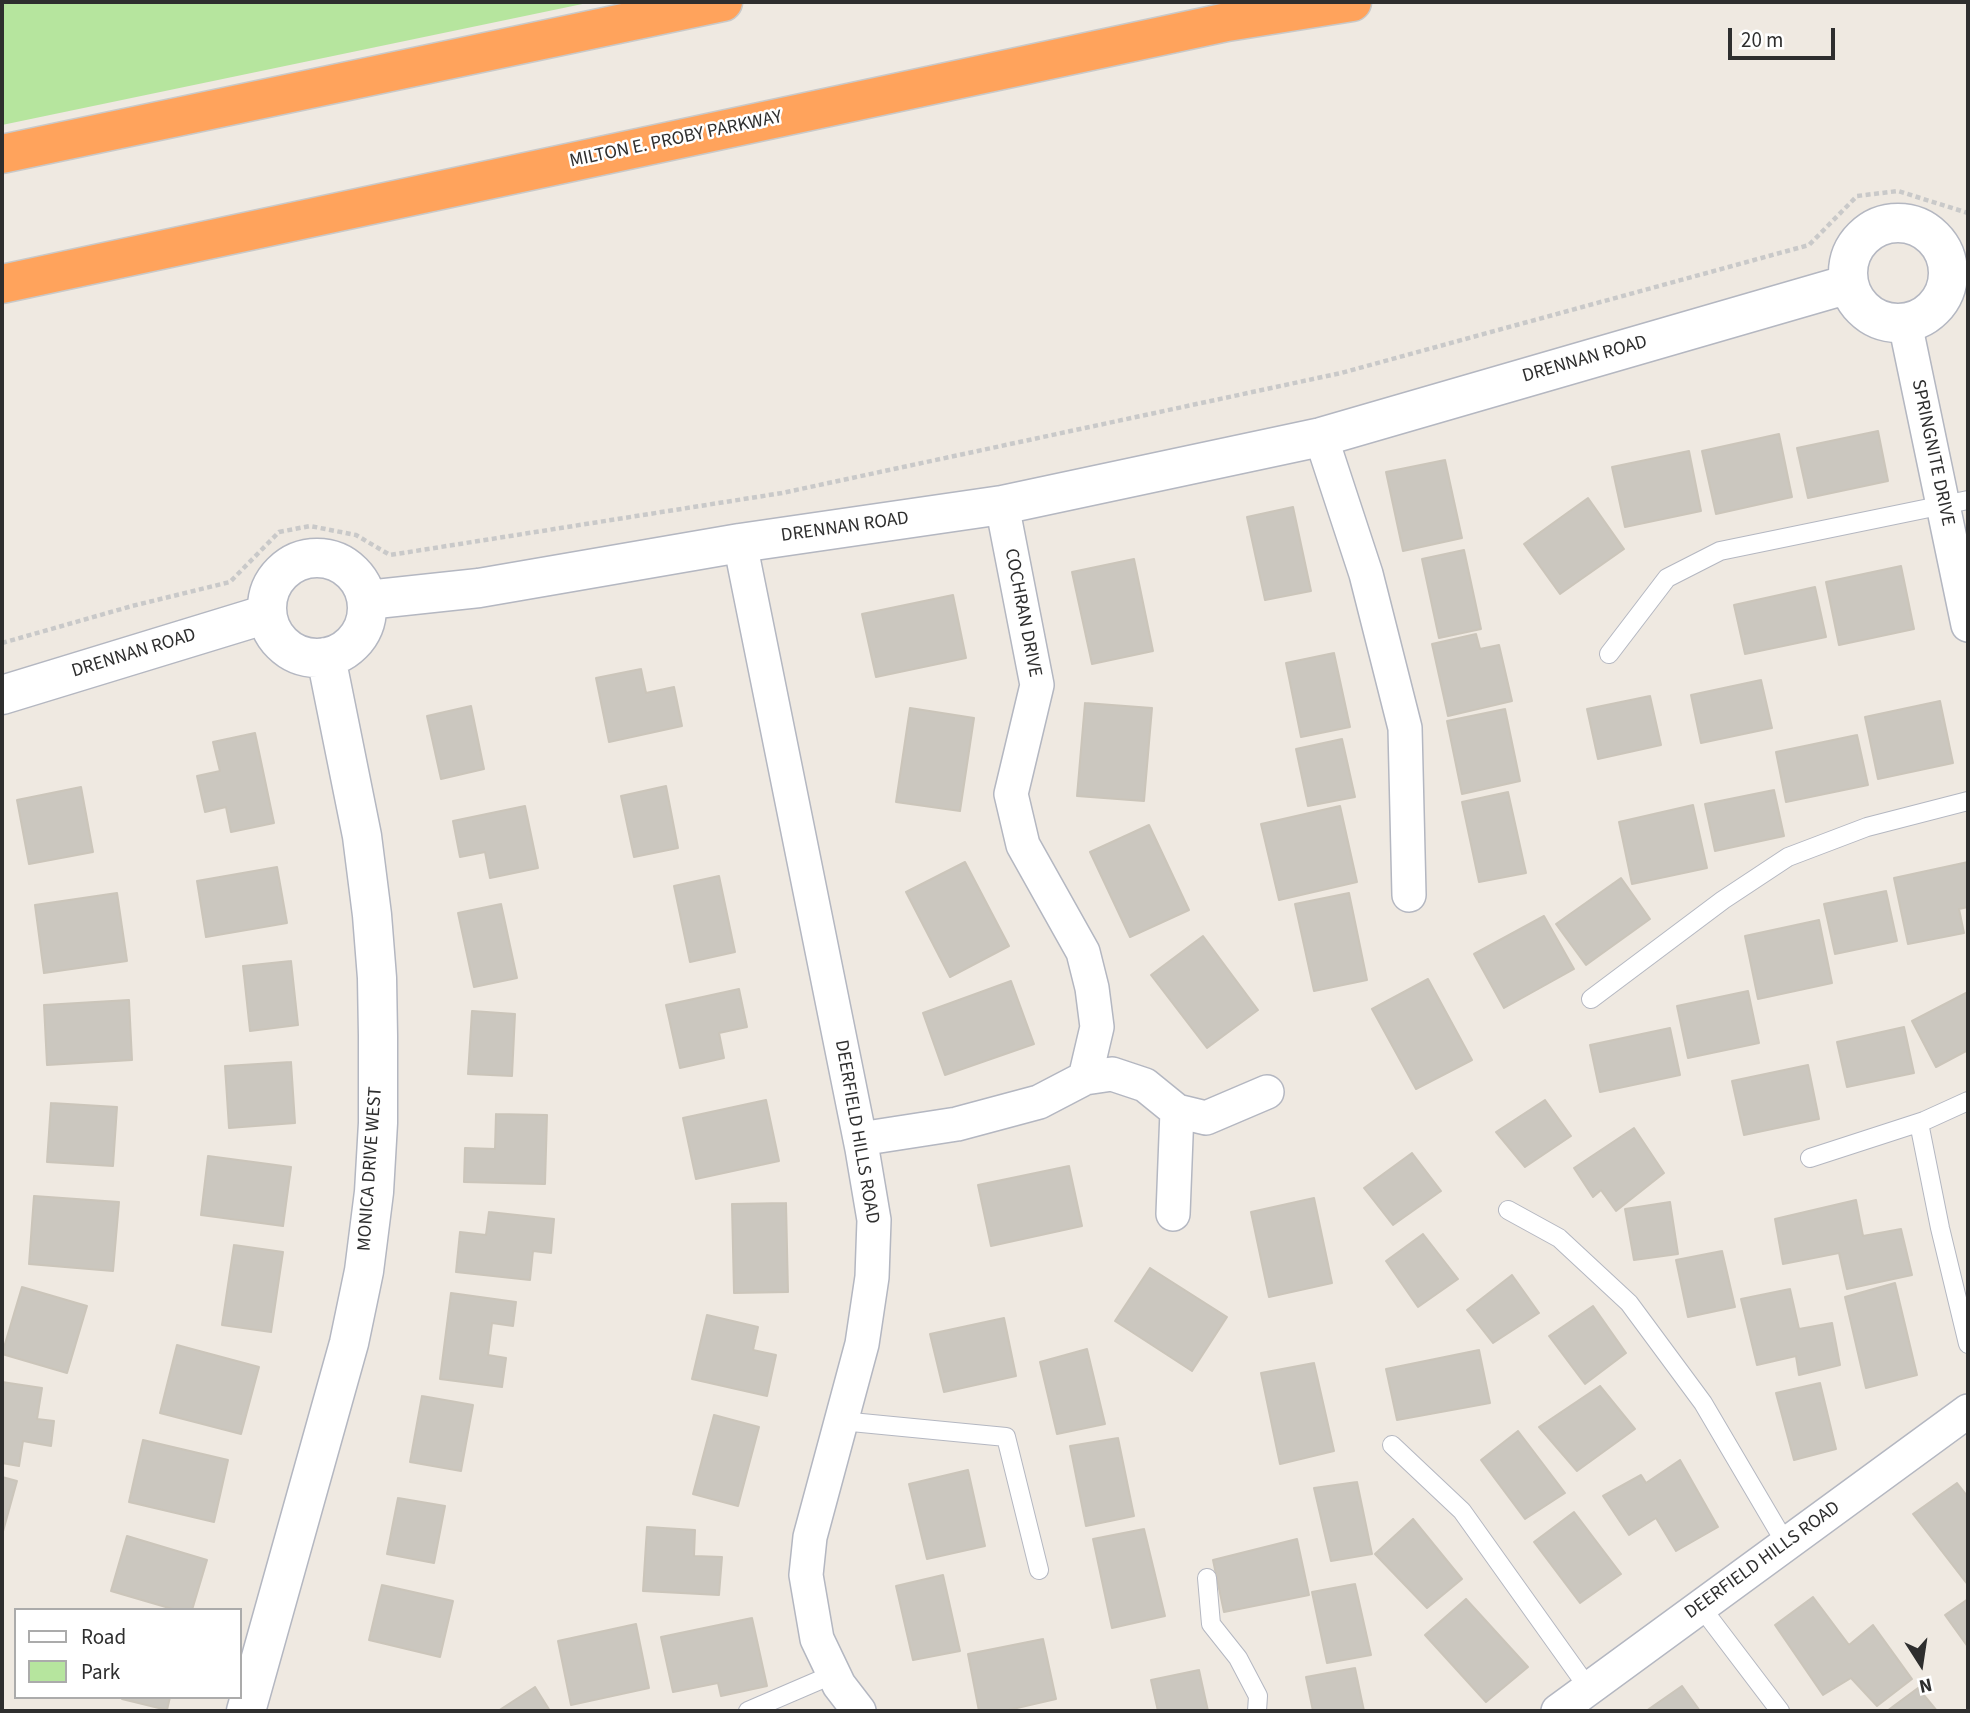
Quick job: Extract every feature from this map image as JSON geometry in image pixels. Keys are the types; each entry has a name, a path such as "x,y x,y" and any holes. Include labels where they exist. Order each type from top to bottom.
{"highway":[{"path":"2,154 723,2"},
{"name":"MILTON E. PROBY PARKWAY","path":"2,284 1227,22 1352,2"}],"street":[{"path":"1895,223 1913,225 1928,233 1958,260 1948,278 1944,294 1934,308 1921,318 1905,323 1890,323 1863,310 1854,298 1849,284 1848,267 1853,250 1864,236 1878,227 1895,223"},
{"name":"DRENNAN ROAD","path":"367,600 479,588 740,543 1002,505 1321,437 1849,284"},
{"name":"SPRINGNITE DRIVE","path":"1905,323 1955,504 1968,625"},
{"path":"1321,437 1366,574 1405,728 1409,895"},
{"name":"COCHRAN DRIVE","path":"1002,505 1037,685 1012,794 1023,845 1083,952 1092,988 1097,1027 1084,1078"},
{"name":"DEERFIELD HILLS ROAD","path":"740,543 874,1220 872,1277 862,1344 810,1538 806,1575 817,1639 839,1685 859,1711"},
{"path":"319,557 336,561 351,570 362,584 367,600 367,616 362,630 341,652 326,657 310,658 294,653 281,643 271,629 267,614 268,596 275,580 286,568 302,560 319,557"},
{"name":"DRENNAN ROAD","path":"2,695 267,614"},
{"name":"MONICA DRIVE WEST","path":"246,1711 349,1343 364,1271 374,1192 378,1123 377,978 372,915 362,836 326,657"},
{"path":"860,1139 957,1124 1040,1102 1084,1078 1112,1074 1145,1085 1177,1111 1206,1118 1268,1092"},
{"path":"1173,1214 1177,1111"},
{"name":"DEERFIELD HILLS ROAD","path":"1558,1711 1968,1411"}],"lane":[{"path":"1609,654 1667,578 1720,551 1955,504"},
{"path":"1591,999 1723,900 1788,858 1867,827 1968,801"},
{"path":"1810,1158 1919,1123 1968,1101"},
{"path":"1919,1123 1940,1228 1968,1344"},
{"path":"1508,1210 1559,1238 1629,1303 1703,1403 1786,1544"},
{"path":"841,1421 1006,1437 1039,1570"},
{"path":"1392,1445 1462,1511 1589,1689"},
{"path":"1207,1578 1210,1623 1238,1658 1258,1696 1257,1711"},
{"path":"1701,1607 1780,1711"},
{"path":"748,1711 834,1674"}],"path":[{"path":"2,643 132,606 230,582 279,533 310,526 356,535 390,555 782,493 1341,373 1809,245 1857,196 1898,191 1968,213"}],"green space":[{"path":"2,2 592,2 2,125"}],"building":[{"path":"1878,431 1888,481 1808,498 1797,448"},
{"path":"1779,434 1792,497 1716,514 1702,451"},
{"path":"1689,451 1701,511 1625,527 1612,467"},
{"path":"1445,460 1462,538 1403,551 1386,472"},
{"path":"1588,498 1624,549 1560,594 1524,544"},
{"path":"1293,507 1311,591 1265,600 1247,517"},
{"path":"1464,550 1481,629 1439,638 1422,559"},
{"path":"1134,559 1153,651 1092,664 1072,572"},
{"path":"1901,566 1914,629 1839,645 1826,582"},
{"path":"1815,587 1826,637 1745,654 1734,605"},
{"path":"953,595 966,658 876,677 862,614"},
{"path":"1476,634 1480,649 1499,645 1512,701 1448,716 1432,644"},
{"path":"1334,653 1350,727 1301,737 1286,663"},
{"path":"641,669 646,693 674,687 682,726 609,742 596,678"},
{"path":"1761,680 1772,728 1701,743 1691,695"},
{"path":"1650,696 1661,745 1598,759 1587,709"},
{"path":"1940,701 1953,763 1878,779 1865,717"},
{"path":"1085,703 1152,708 1144,801 1077,796"},
{"path":"471,706 484,769 441,779 427,716"},
{"path":"910,708 974,718 960,811 896,802"},
{"path":"1505,709 1520,781 1462,794 1447,721"},
{"path":"255,733 274,823 231,832 226,807 205,812 197,776 220,771 213,742"},
{"path":"1857,735 1868,785 1786,802 1776,752"},
{"path":"1342,739 1355,797 1308,806 1296,749"},
{"path":"666,786 678,848 634,857 621,796"},
{"path":"81,787 93,852 29,864 17,800"},
{"path":"1774,790 1784,836 1715,851 1705,804"},
{"path":"1508,792 1526,873 1479,882 1462,802"},
{"path":"1693,805 1707,868 1632,884 1619,822"},
{"path":"525,806 538,868 490,878 485,852 460,857 453,821"},
{"path":"1340,806 1357,882 1279,900 1261,824"},
{"path":"1149,825 1189,910 1130,937 1090,852"},
{"path":"965,862 1009,946 950,977 906,892"},
{"path":"1968,862 1968,907 1959,909 1964,933 1908,944 1894,878"},
{"path":"277,867 287,923 206,937 197,881"},
{"path":"719,876 735,952 690,962 674,886"},
{"path":"1621,878 1650,919 1586,965 1556,924"},
{"path":"1886,891 1897,941 1835,954 1824,904"},
{"path":"117,893 127,961 44,973 35,905"},
{"path":"1349,893 1367,980 1314,991 1295,904"},
{"path":"501,904 517,978 474,987 458,913"},
{"path":"1544,916 1574,969 1504,1008 1474,954"},
{"path":"1819,920 1832,983 1758,999 1745,936"},
{"path":"1203,936 1258,1010 1207,1048 1151,975"},
{"path":"291,961 298,1025 250,1031 243,966"},
{"path":"1428,979 1472,1060 1416,1089 1372,1009"},
{"path":"1011,981 1034,1044 945,1075 923,1013"},
{"path":"739,989 747,1027 719,1033 724,1058 680,1068 666,1005"},
{"path":"1748,991 1759,1043 1688,1058 1677,1006"},
{"path":"1968,992 1968,1050 1936,1067 1912,1021"},
{"path":"129,1000 132,1060 47,1065 44,1005"},
{"path":"472,1011 515,1014 512,1076 468,1074"},
{"path":"1904,1027 1914,1073 1847,1087 1837,1042"},
{"path":"1670,1028 1680,1075 1600,1092 1590,1045"},
{"path":"291,1062 295,1123 229,1128 225,1066"},
{"path":"1808,1065 1819,1119 1744,1135 1732,1081"},
{"path":"766,1100 779,1161 696,1179 683,1118"},
{"path":"1545,1100 1571,1136 1525,1167 1496,1132"},
{"path":"51,1103 117,1107 113,1166 47,1162"},
{"path":"496,1114 547,1115 545,1184 464,1182 465,1148 495,1149"},
{"path":"1634,1128 1664,1173 1616,1211 1601,1190 1593,1197 1574,1168"},
{"path":"1412,1153 1441,1191 1393,1225 1364,1188"},
{"path":"208,1156 291,1167 283,1226 201,1215"},
{"path":"1069,1166 1082,1226 991,1246 978,1185"},
{"path":"34,1196 119,1202 113,1271 29,1264"},
{"path":"1314,1198 1332,1283 1269,1297 1251,1212"},
{"path":"1856,1200 1863,1236 1901,1229 1912,1275 1847,1289 1839,1253 1783,1264 1775,1219"},
{"path":"1670,1202 1678,1254 1634,1260 1625,1209"},
{"path":"786,1203 788,1292 734,1293 732,1204"},
{"path":"489,1212 554,1219 551,1253 533,1251 530,1280 456,1272 460,1232 486,1235"},
{"path":"1423,1234 1458,1279 1418,1307 1386,1261"},
{"path":"234,1245 283,1252 271,1332 222,1325"},
{"path":"1722,1251 1735,1307 1688,1317 1676,1260"},
{"path":"1150,1268 1227,1317 1192,1371 1115,1321"},
{"path":"1512,1275 1539,1313 1493,1343 1467,1310"},
{"path":"1895,1283 1917,1375 1866,1388 1845,1297"},
{"path":"22,1287 87,1306 67,1373 2,1354"},
{"path":"1790,1289 1799,1329 1832,1323 1840,1365 1799,1375 1796,1356 1757,1365 1741,1299"},
{"path":"451,1293 516,1302 513,1326 492,1323 488,1355 506,1358 502,1387 440,1379"},
{"path":"1593,1306 1626,1353 1585,1384 1549,1336"},
{"path":"707,1315 758,1327 753,1350 776,1355 767,1396 692,1379"},
{"path":"1004,1318 1016,1376 944,1392 930,1334"},
{"path":"177,1345 259,1367 241,1434 160,1413"},
{"path":"1087,1349 1105,1424 1057,1434 1040,1362"},
{"path":"1479,1350 1490,1403 1397,1420 1386,1369"},
{"path":"1314,1363 1334,1451 1280,1464 1261,1373"},
{"path":"2,1382 42,1388 37,1419 54,1421 51,1446 23,1441 19,1466 2,1463"},
{"path":"1820,1383 1836,1449 1794,1460 1776,1393"},
{"path":"1600,1386 1635,1429 1577,1471 1539,1427"},
{"path":"422,1396 473,1405 461,1471 410,1462"},
{"path":"714,1415 759,1427 738,1506 693,1494"},
{"path":"1518,1431 1565,1493 1525,1519 1481,1460"},
{"path":"1118,1438 1134,1516 1086,1526 1070,1446"},
{"path":"143,1440 228,1460 214,1522 129,1502"},
{"path":"1680,1460 1718,1527 1676,1551 1656,1518 1629,1535 1603,1496 1641,1475 1646,1483"},
{"path":"968,1470 985,1546 927,1559 909,1484"},
{"path":"2,1477 17,1481 2,1535"},
{"path":"1357,1482 1372,1554 1331,1561 1314,1488"},
{"path":"1957,1483 1968,1497 1968,1585 1913,1514"},
{"path":"398,1498 445,1506 434,1563 387,1554"},
{"path":"1574,1512 1621,1574 1580,1603 1534,1542"},
{"path":"1413,1519 1462,1579 1427,1608 1375,1554"},
{"path":"647,1527 695,1530 694,1556 722,1557 719,1595 643,1591"},
{"path":"1144,1529 1165,1616 1112,1628 1093,1539"},
{"path":"127,1536 207,1560 193,1608 169,1608 111,1591"},
{"path":"1297,1539 1309,1595 1224,1612 1213,1560"},
{"path":"943,1575 960,1651 913,1660 896,1586"},
{"path":"1355,1584 1371,1655 1327,1663 1312,1592"},
{"path":"382,1585 453,1601 440,1657 369,1640"},
{"path":"1813,1597 1849,1645 1873,1625 1912,1679 1877,1706 1851,1678 1823,1695 1775,1625"},
{"path":"1466,1599 1528,1667 1486,1702 1425,1635"},
{"path":"1968,1599 1968,1647 1945,1615"},
{"path":"752,1618 767,1686 721,1696 718,1683 673,1692 661,1637"},
{"path":"636,1624 649,1688 571,1705 558,1641"},
{"path":"1043,1639 1056,1699 1004,1711 979,1711 968,1654"},
{"path":"1355,1668 1364,1711 1313,1711 1306,1677"},
{"path":"1199,1670 1208,1711 1158,1711 1151,1680"},
{"path":"1682,1686 1700,1711 1646,1711"},
{"path":"535,1687 550,1711 498,1711"},
{"path":"1918,1688 1937,1711 1887,1711"},
{"path":"122,1699 170,1699 167,1710"}]}
